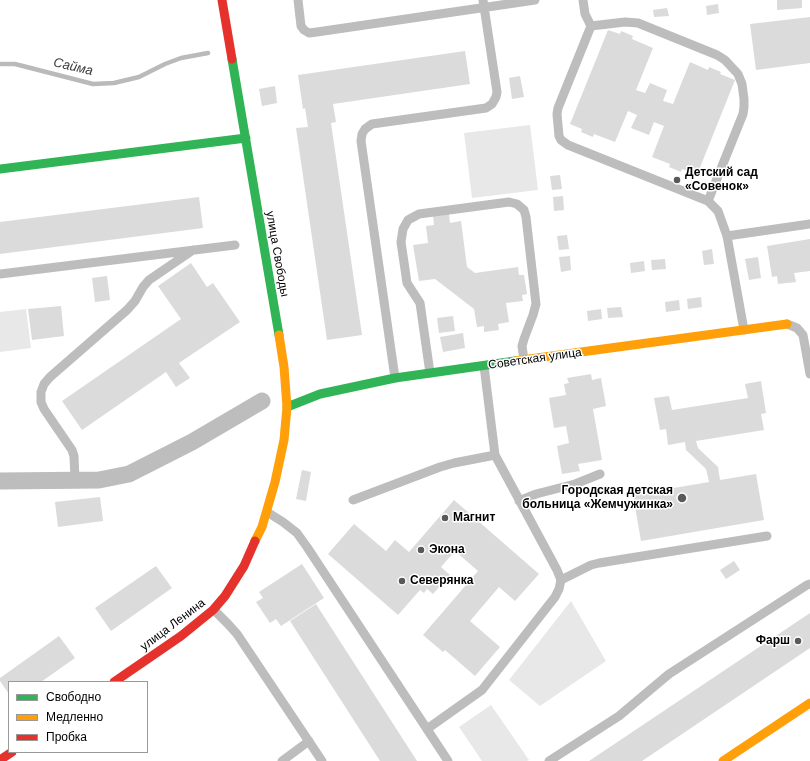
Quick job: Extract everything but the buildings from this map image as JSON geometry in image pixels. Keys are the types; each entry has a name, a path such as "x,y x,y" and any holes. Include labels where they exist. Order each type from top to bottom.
{"street":[{"name":"улица Свободы","path":"222,0 284,367 287,407 284,440 267,512"},
{"path":"0,169 246,138"},
{"name":"Советская улица","path":"287,407 320,394 395,378 787,324"},
{"path":"0,481 99,480 129,474 192,442 262,401"},
{"name":"улица Ленина","path":"115,681 181,636 214,610 225,596 244,566 262,527 267,512"},
{"path":"723,761 810,703"},
{"path":"0,760 10,753"}],"lane":[{"path":"298,0 301,26 309,33 483,4 535,0"},
{"path":"583,0 585,14 591,26 558,108 557,114 559,136 561,140 568,145 708,201 718,211 726,236 744,330"},
{"path":"395,378 361,141 362,134 365,129 372,124 486,108 492,104 496,98 497,92 483,4"},
{"path":"591,26 625,22 638,24 716,55 725,60 738,74 742,84 744,99 743,114 708,201"},
{"path":"430,373 420,303 407,283 401,242 403,229 408,220 419,214 509,202 517,204 524,210 536,304 522,346 524,360"},
{"path":"726,236 810,224"},
{"path":"0,274 235,244"},
{"path":"74,480 74,456 72,450 44,409 41,402 41,392 44,384 50,377 127,310 149,280 193,250"},
{"path":"787,324 797,328 803,335 810,374"},
{"path":"427,729 482,690 555,597 559,589 560,580 557,570 495,455 484,366"},
{"path":"353,500 440,467 495,455"},
{"path":"519,501 536,494 575,484 600,474"},
{"path":"267,512 283,522 296,533 307,547 448,761"},
{"path":"560,580 591,565 599,563 767,536"},
{"path":"550,761 619,716 669,674 810,584"},
{"path":"214,610 237,634 322,761"},
{"path":"282,761 309,741"}],"shaded area":[{"path":"530,125 538,190 472,198 464,133"},
{"path":"26,309 31,348 0,352 0,312"},
{"path":"571,601 606,661 540,706 509,680"},
{"path":"491,705 529,760 482,761 459,727"}],"waterway":[{"name":"Сайма","path":"0,64 15,64 93,84 114,83 139,77 181,58 208,53"}],"traffic: fast":[{"path":"232,59 279,335"},
{"path":"0,169 246,138"},
{"path":"287,407 320,394 395,378 515,361"}],"traffic: slow":[{"path":"515,361 787,324"},
{"path":"255,541 262,527 275,482 284,440 287,407 284,367 279,335"},
{"path":"723,761 810,703"}],"traffic: jam":[{"path":"222,0 232,59"},
{"path":"115,681 181,636 213,610 225,596 244,566 255,541"},
{"path":"0,760 10,753"}],"place":[{"name":"Детский сад «Совенок»","path":"677,180"},
{"name":"Городская детская больница «Жемчужинка»","path":"682,498"},
{"name":"Магнит","path":"445,518"},
{"name":"Экона","path":"421,550"},
{"name":"Северянка","path":"402,581"},
{"name":"Фарш","path":"798,641"}]}
